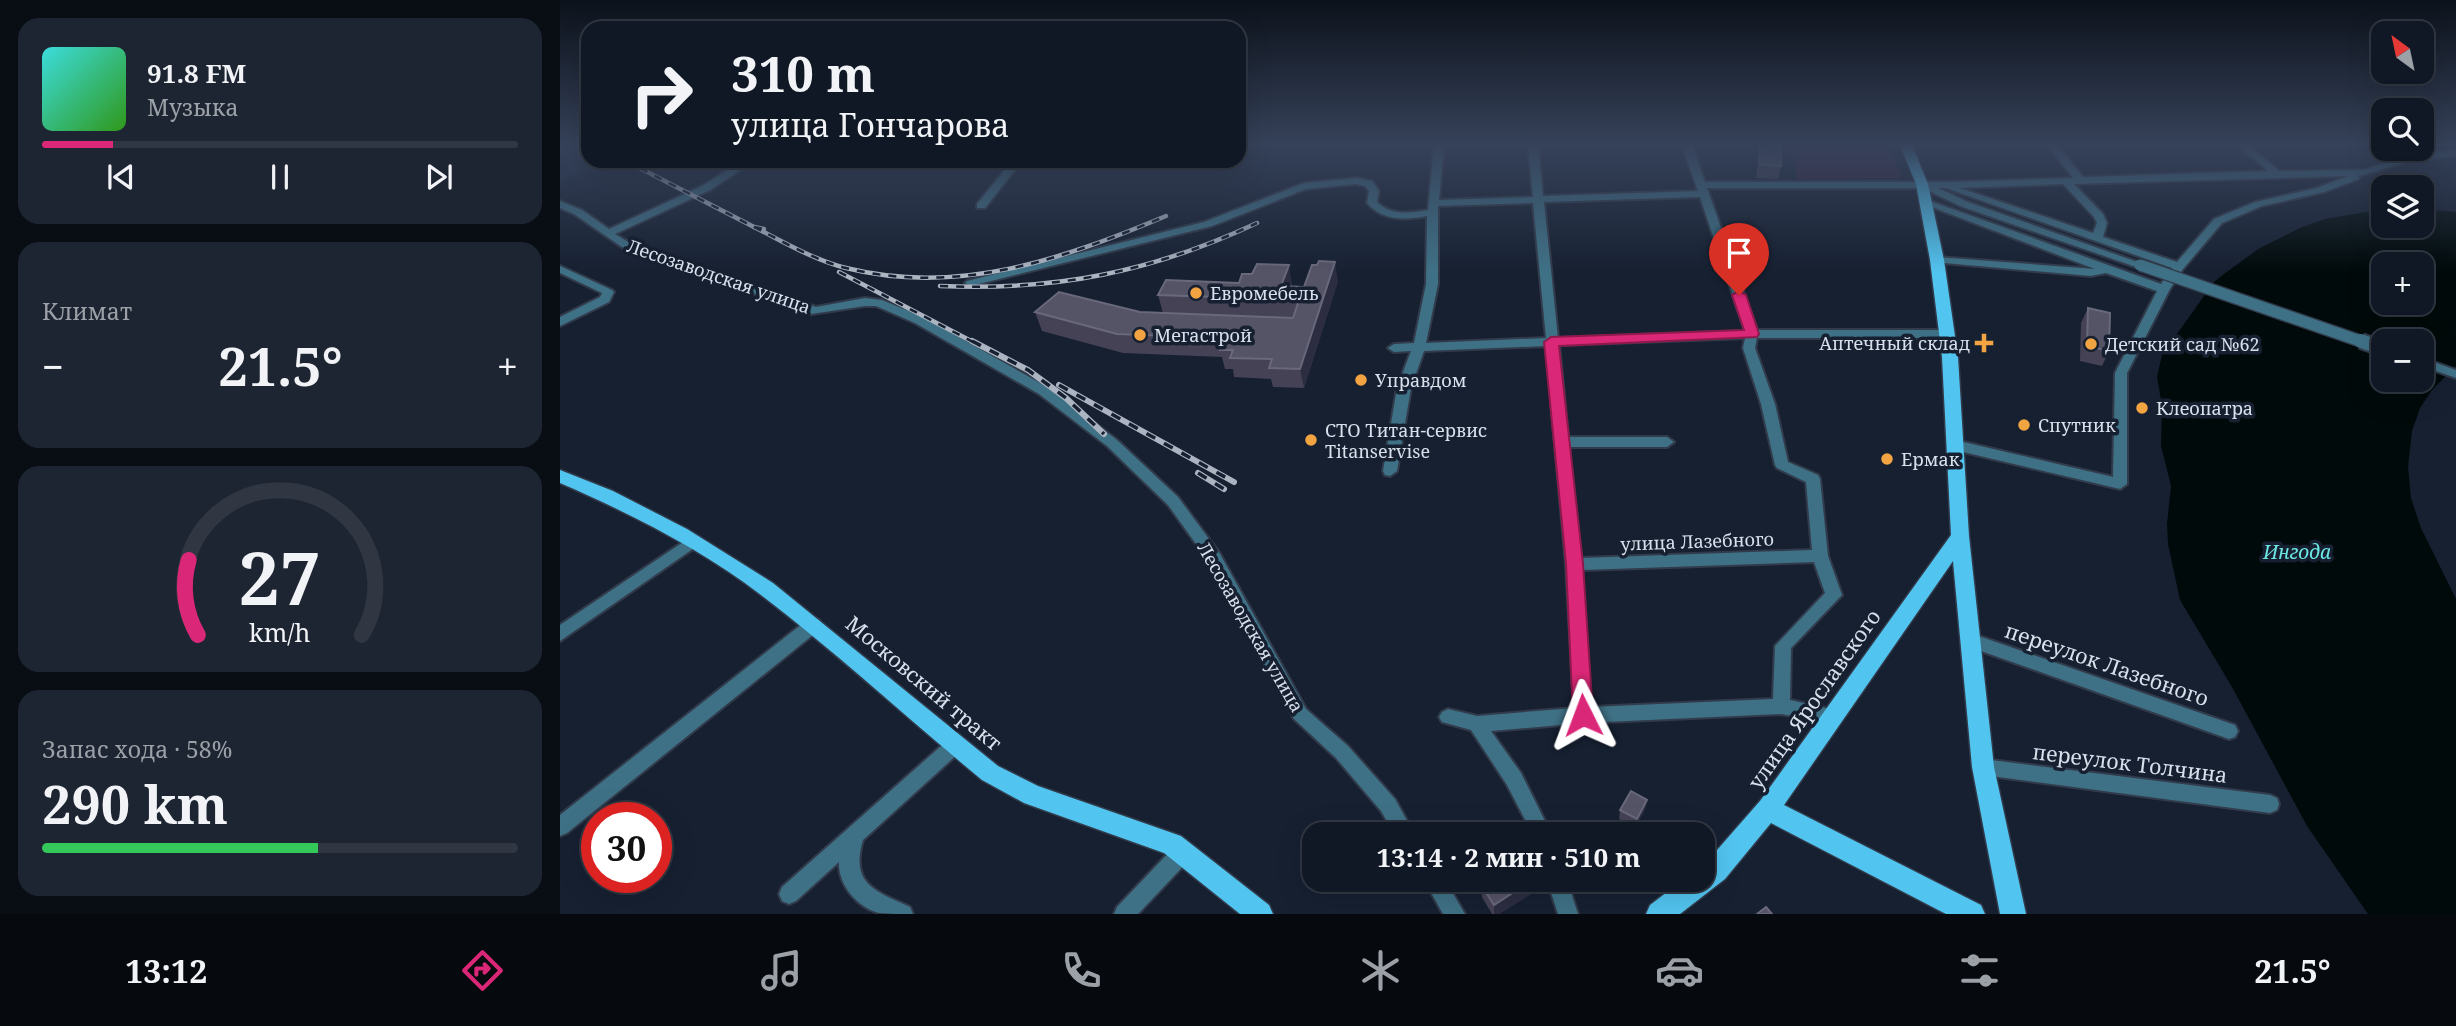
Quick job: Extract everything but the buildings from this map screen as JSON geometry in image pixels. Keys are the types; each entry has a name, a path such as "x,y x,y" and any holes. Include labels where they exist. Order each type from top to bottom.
{"main road":[{"path":"1923,188 1937,260 1947,334 1960,536 1983,767 2013,914"},
{"name":"Московский тракт","path":"564,481 607,496 692,542 766,588 990,773 1032,794 1171,844 1260,914"},
{"name":"улица Ярославского","path":"1960,536 1768,809 1972,914"},
{"path":"1659,914 1716,871 1768,809"}],"street":[{"path":"609,233 707,188"},
{"path":"981,206 996,188"},
{"path":"971,283 1208,224 1300,188"},
{"path":"1371,188 1374,191 1372,203 1376,209 1407,216 1432,207 1701,190 1787,188"},
{"path":"1390,471 1404,388 1419,347 1432,284 1434,188"},
{"path":"1538,188 1574,564 1583,715"},
{"path":"1930,188 1964,204 2371,345"},
{"path":"1951,188 2179,267"},
{"path":"2072,188 2099,216 2102,223 2097,237"},
{"path":"1955,445 2120,484 2120,373 2164,289 2179,267 2218,221 2259,204 2326,188"},
{"path":"1701,190 1752,334 1749,348 1768,404 1782,465 1813,479 1820,556 1834,595 1783,646 1780,706"},
{"path":"1926,203 2164,289"},
{"name":"Лесозаводская улица","path":"560,204 572,207 583,218 609,233 612,239 626,245 815,311 864,302 878,303 919,320 1044,391 1112,443 1173,501 1215,558 1300,714 1342,751 1388,804 1398,822"},
{"path":"1937,260 2091,273 2107,269"},
{"path":"560,269 608,292 604,299 560,322"},
{"path":"1394,348 1752,334 1947,334"},
{"path":"2434,366 2456,374"},
{"path":"1562,442 1667,442"},
{"path":"560,634 692,542"},
{"name":"улица Лазебного","path":"1574,564 1820,556"},
{"path":"560,827 813,625"},
{"name":"переулок Лазебного","path":"1969,640 2229,731"},
{"path":"1448,717 1477,724 1583,715 1780,706 1832,716"},
{"path":"1477,724 1514,779 1536,822"},
{"path":"789,894 955,745"},
{"name":"переулок Толчина","path":"1983,767 2270,804"},
{"path":"856,834 847,855 850,875 865,897 903,914"},
{"path":"1124,914 1183,852"},
{"path":"1441,892 1455,914"},
{"path":"1561,892 1568,914"}],"water":[{"name":"Ингода","path":"2434,210 2456,212 2456,366 2434,388 2434,329 2371,329 2371,392 2431,392 2420,408 2412,431 2408,467 2411,498 2421,528 2456,599 2456,914 2368,914 2307,826 2232,687 2180,600 2168,544 2171,486 2161,446 2162,406 2157,377 2162,355 2214,282 2258,249 2325,219 2371,211 2371,238 2434,238"}],"railway":[{"path":"678,188 754,227"},
{"path":"754,227 834,265 888,276 929,278 1010,269 1049,259 1166,216"},
{"path":"940,286 1024,285 1103,275 1179,254 1257,223"},
{"path":"754,227 764,229"},
{"path":"839,272 975,343"},
{"path":"972,341 1028,370 1066,398 1104,434"},
{"path":"1059,385 1234,482"},
{"path":"1198,473 1224,489"}],"place":[{"name":"Евромебель","path":"1196,293"},
{"name":"Мегастрой","path":"1140,335"},
{"name":"Аптечный склад","path":"1984,343"},
{"name":"Детский сад №62","path":"2091,344"},
{"name":"Управдом","path":"1361,380"},
{"name":"Клеопатра","path":"2142,408"},
{"name":"Спутник","path":"2024,425"},
{"name":"СТО Титан-сервис Titanservise","path":"1311,440"},
{"name":"Ермак","path":"1887,459"}],"route":[{"path":"1583,715 1574,564 1551,342 1752,334 1739,295"}]}
